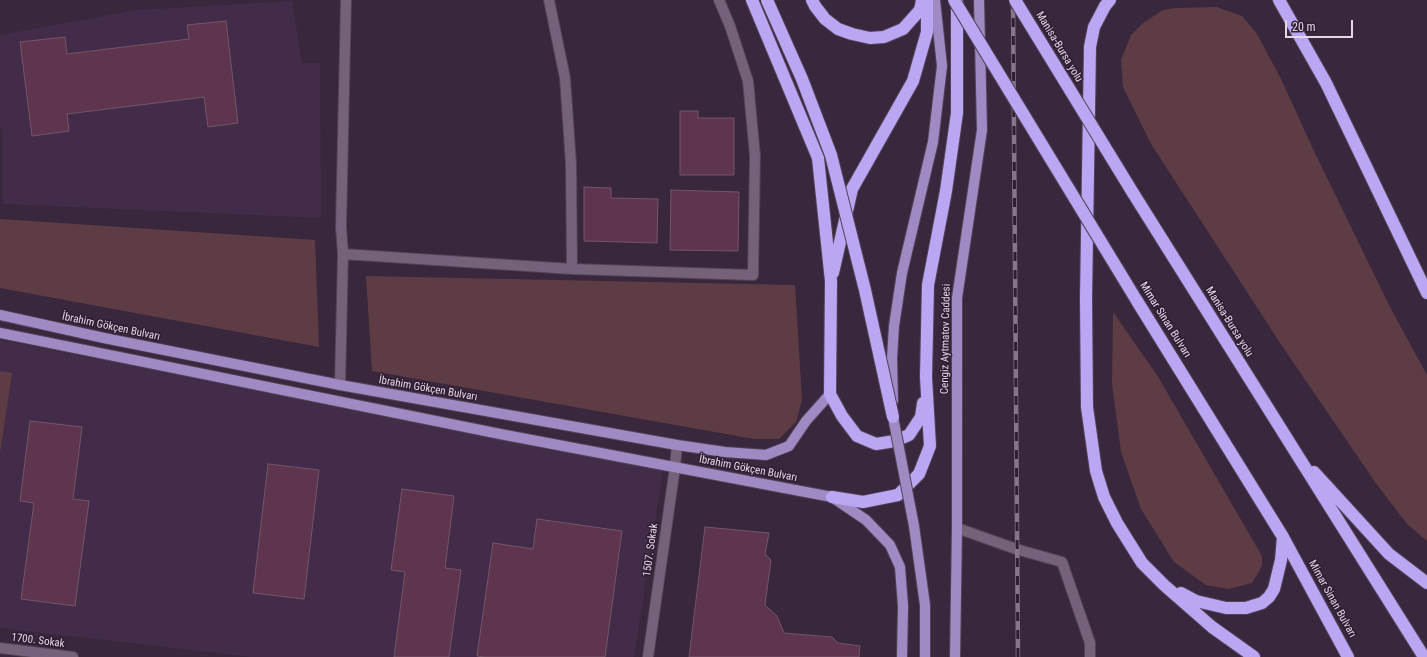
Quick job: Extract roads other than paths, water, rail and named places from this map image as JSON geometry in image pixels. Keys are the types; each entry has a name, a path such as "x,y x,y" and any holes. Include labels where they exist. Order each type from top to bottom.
{"highway":[{"path":"752,0 818,158 831,282 830,394 842,416 857,436 876,444 896,442 908,435 921,417 926,377"},
{"path":"767,0 802,79 831,156 865,290 893,417"},
{"path":"812,0 824,19 838,29 870,38 884,37 903,29 920,10 922,0"},
{"path":"831,282 852,189 913,82 927,32 928,0"},
{"path":"832,497 863,502 898,495 919,474 930,446 926,377 928,285 946,191 958,113 955,0"},
{"name":"Mimar Sinan Bulvarı","path":"955,0 1137,301 1283,537 1348,657"},
{"name":"Manisa-Bursa yolu","path":"1015,0 1133,193 1293,449 1426,657"},
{"path":"1110,0 1105,6 1094,27 1090,46 1086,299 1088,407 1096,471 1104,497 1117,524 1142,563 1164,585 1212,627 1254,657"},
{"path":"1279,0 1326,83 1427,293"},
{"path":"1293,449 1389,554 1427,583"},
{"path":"1164,585 1196,602 1226,608 1246,608 1262,603 1270,597 1274,589 1281,560 1283,537"}],"main road":[{"path":"925,657 925,605 914,526 893,417 892,358 894,326 902,274 933,142 942,66 935,0"},
{"name":"Cengiz Aytmatov Caddesi","path":"955,657 957,528 957,298 982,130 979,0"},
{"name":"İbrahim Gökçen Bulvarı","path":"0,315 104,338 340,385 677,445 725,452 766,455 789,446 806,421 830,394"},
{"name":"İbrahim Gökçen Bulvarı","path":"0,333 492,432 832,497"},
{"path":"832,497 866,520 890,545 900,566 903,606 902,657"}],"street":[{"path":"340,385 343,254 341,227 346,0"},
{"path":"549,0 565,78 571,164 572,270"},
{"path":"343,254 572,270 753,275 755,156 748,81 730,26 719,0"},
{"name":"1507. Sokak","path":"648,657 677,445"},
{"path":"957,528 1016,549 1062,562 1090,643 1090,657"},
{"name":"1700. Sokak","path":"0,648 73,657"}],"railway":[{"path":"1013,0 1018,657"}]}
